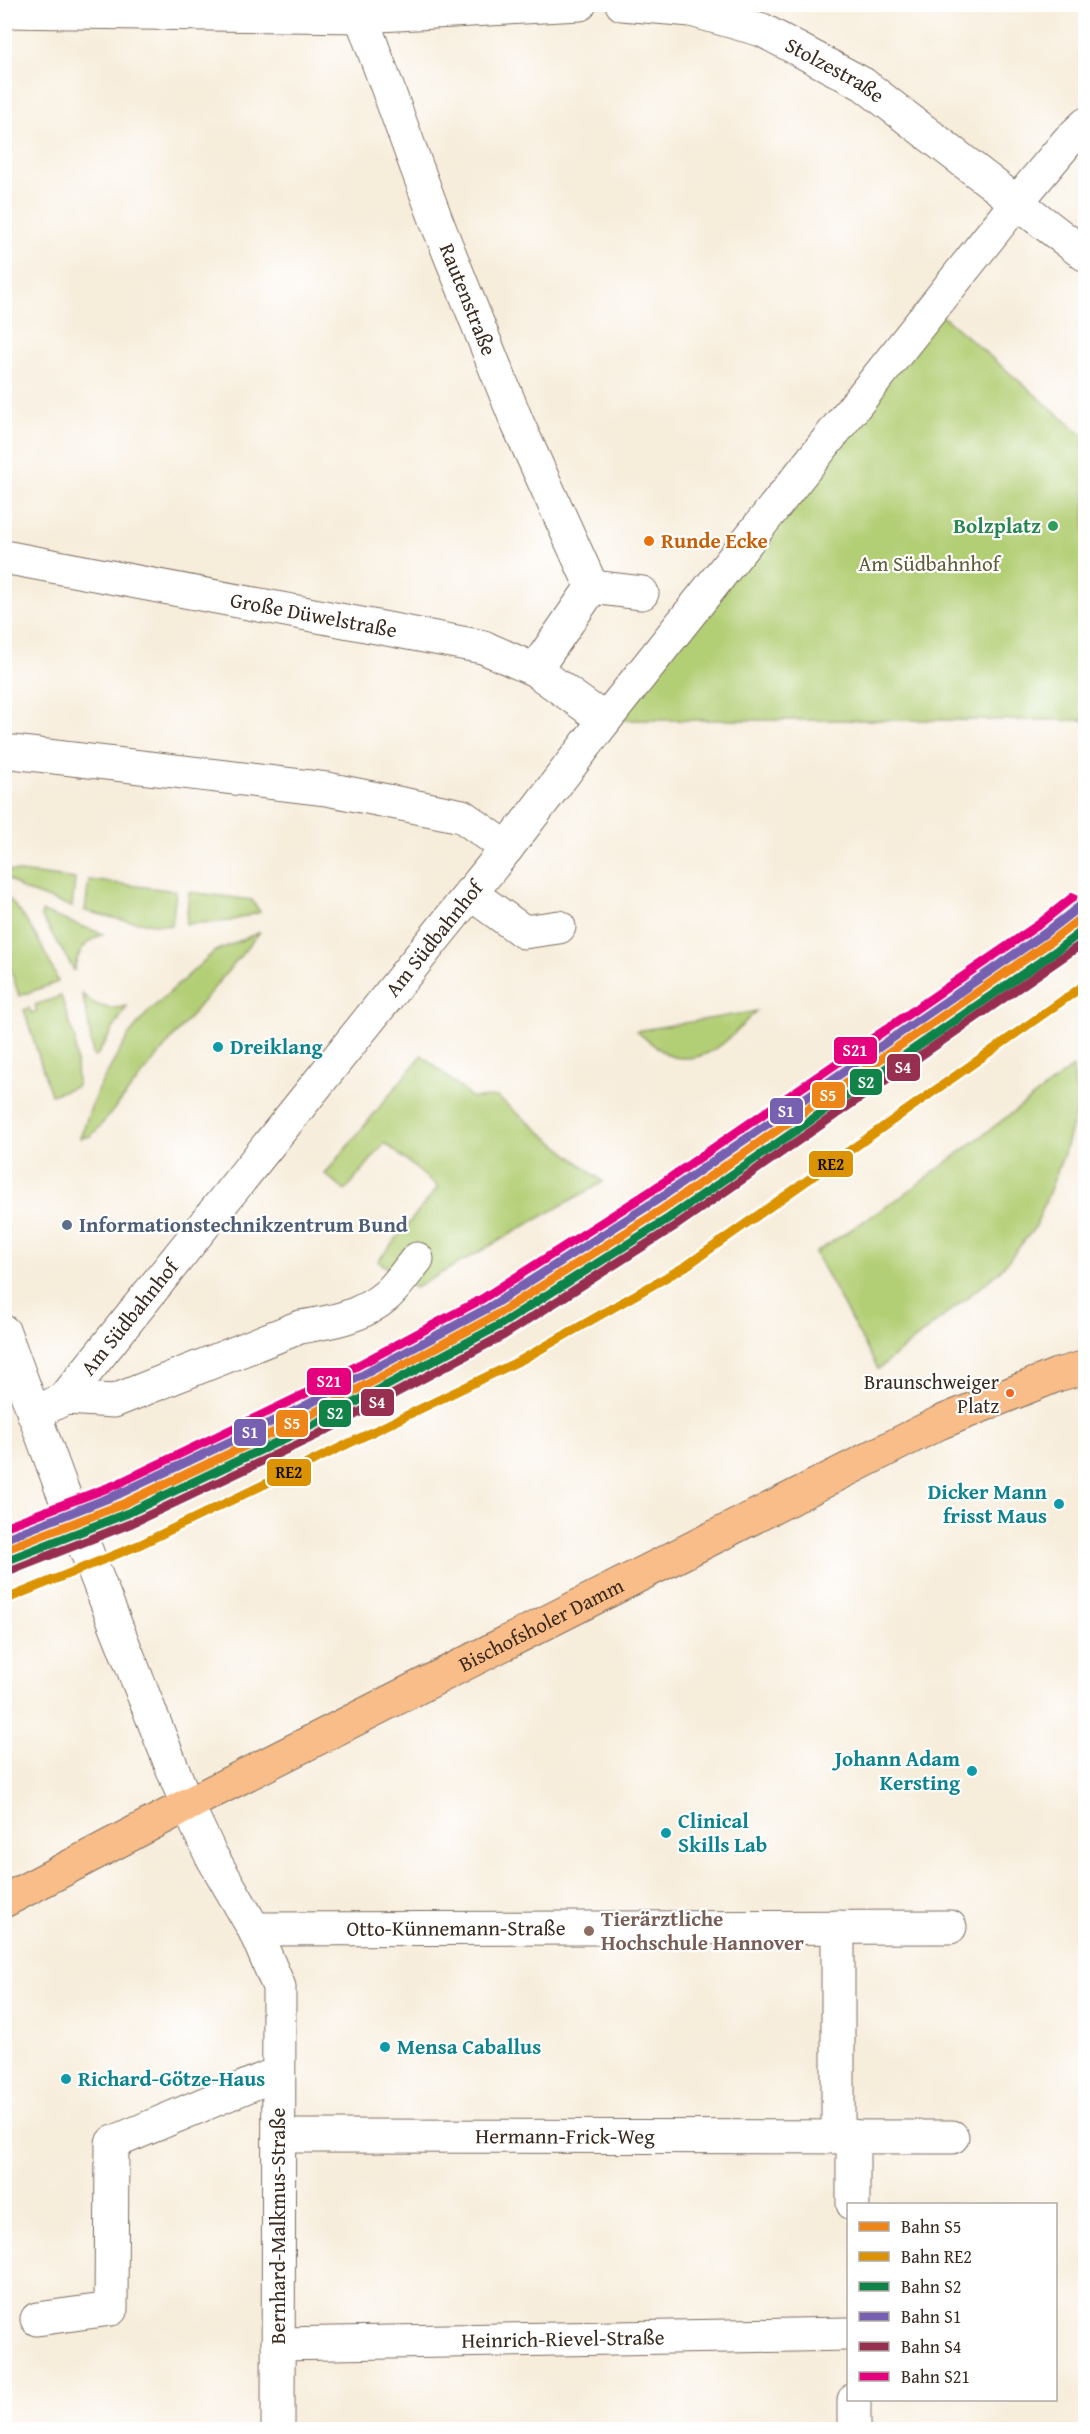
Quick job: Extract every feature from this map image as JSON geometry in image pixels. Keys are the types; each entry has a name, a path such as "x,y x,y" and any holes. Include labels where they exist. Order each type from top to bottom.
{"main road":[{"name":"Bischofsholer Damm","path":"4,1901 187,1805 939,1423 1057,1375 1086,1367"}],"street":[{"path":"4,11 361,10 580,4"},
{"name":"Stolzestraße","path":"622,4 691,10 762,30 863,84 1084,254"},
{"name":"Rautenstraße","path":"361,10 438,225 517,422 592,587"},
{"name":"Am Südbahnhof","path":"34,1414 65,1398 507,848 605,720 1017,202 1068,141 1086,124"},
{"name":"Große Düwelstraße","path":"4,557 483,647 536,670 605,720"},
{"path":"536,670 592,587 642,593"},
{"path":"4,751 327,789 462,816 507,848"},
{"path":"470,893 524,932 559,927"},
{"path":"65,1398 114,1401 300,1327 332,1322 361,1313 387,1295 417,1259"},
{"path":"4,1332 10,1370 34,1414 187,1805 211,1855 255,1929"},
{"path":"838,1927 845,2136 853,2203"},
{"name":"Otto-Künnemann-Straße","path":"255,1929 950,1927"},
{"name":"Bernhard-Malkmus-Straße","path":"255,1929 279,1987 278,2430"},
{"path":"37,2319 111,2309 112,2143 279,2073"},
{"name":"Hermann-Frick-Weg","path":"279,2136 952,2137"},
{"name":"Heinrich-Rievel-Straße","path":"278,2344 847,2334"},
{"path":"854,2401 854,2430"}],"green space":[{"name":"Am Südbahnhof","path":"933,308 1085,437 1085,720 605,720"},
{"path":"5,870 75,879 72,907 24,890 5,876"},
{"path":"89,880 176,891 172,926 122,920 85,911"},
{"path":"189,892 252,900 260,912 230,921 186,924"},
{"path":"4,894 36,935 58,982 19,996 5,951"},
{"path":"42,912 103,934 91,940 83,948 74,970 41,916"},
{"path":"260,932 101,1125 91,1136 80,1138 97,1091 129,1035 148,1012 214,952"},
{"path":"82,994 103,1007 127,1006 96,1057 93,1056"},
{"path":"61,996 75,1040 77,1086 51,1095 24,1010 29,1008 31,1013 37,1011 35,1005"},
{"path":"756,1011 720,1046 699,1056 687,1058 670,1056 636,1031"},
{"path":"422,1055 472,1098 497,1097 603,1182 415,1288 378,1261 438,1187 385,1143 345,1191 325,1174"},
{"path":"1073,1067 1077,1107 1063,1156 1036,1226 999,1272 878,1369 815,1253 901,1197"}],"rail line":[{"name":"S21","path":"4,1527 115,1485 299,1397 482,1299 651,1191 1038,925 1073,897"},
{"name":"S1","path":"4,1539 119,1494 303,1407 488,1308 657,1200 1044,934 1080,906"},
{"name":"S5","path":"4,1550 123,1504 308,1416 493,1317 663,1209 1050,942 1086,914"},
{"name":"S2","path":"8,1560 128,1513 313,1425 498,1326 669,1218 1086,928"},
{"name":"S4","path":"12,1570 132,1523 317,1435 504,1335 675,1226 1086,941"},
{"name":"RE2","path":"4,1600 139,1545 523,1359 686,1266 1086,984"}],"place":[{"name":"Bolzplatz","path":"1053,526"},
{"name":"Runde Ecke","path":"649,541"},
{"name":"Dreiklang","path":"218,1047"},
{"name":"Informationstechnikzentrum Bund","path":"67,1225"},
{"name":"Braunschweiger Platz","path":"1010,1393"},
{"name":"Dicker Mann frisst Maus","path":"1059,1504"},
{"name":"Johann Adam Kersting","path":"972,1771"},
{"name":"Clinical Skills Lab","path":"666,1833"},
{"name":"Tierärztliche Hochschule Hannover","path":"589,1931"},
{"name":"Mensa Caballus","path":"385,2047"},
{"name":"Richard-Götze-Haus","path":"66,2079"}]}
